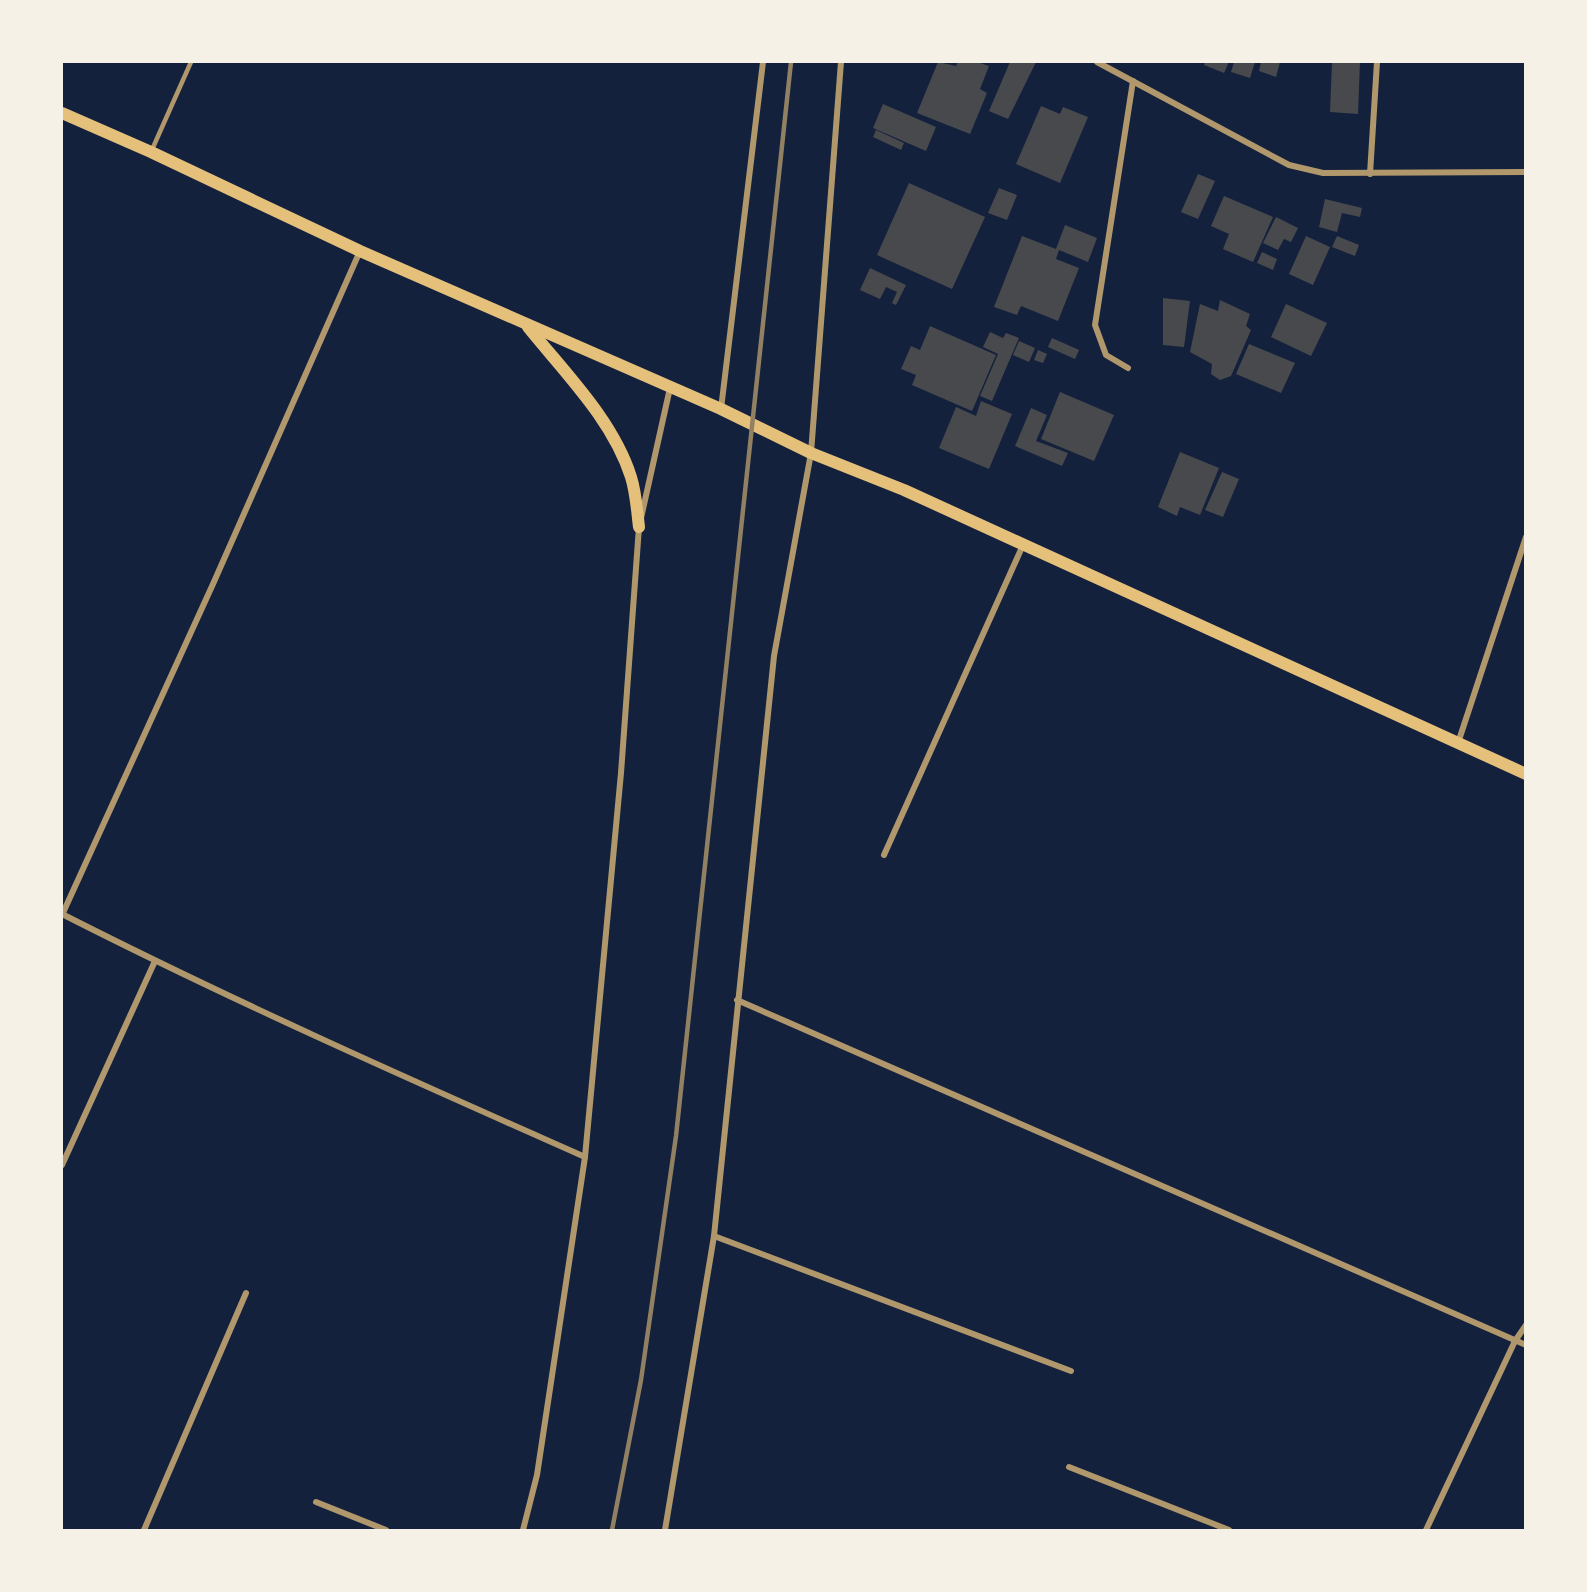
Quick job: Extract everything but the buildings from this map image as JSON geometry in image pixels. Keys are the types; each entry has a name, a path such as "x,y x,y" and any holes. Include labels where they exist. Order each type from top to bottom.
{"main road":[{"path":"62,113 151,152 360,251 721,409 811,453 904,490 1526,774"},
{"path":"525,324 586,398 609,432 632,480 639,527"}],"street":[{"path":"721,409 763,62"},
{"path":"665,1530 714,1236 774,656 811,453 841,62"},
{"path":"1097,62 1106,64 1133,81 1289,165 1323,172 1370,174 1526,172"},
{"path":"1370,174 1377,62"},
{"path":"1128,368 1106,355 1095,325 1133,81"},
{"path":"360,251 213,584 62,914 155,961 367,1060 585,1157"},
{"path":"523,1530 539,1463 585,1157 621,773 639,527 670,388"},
{"path":"1458,743 1526,537"},
{"path":"884,855 1023,545"},
{"path":"62,1165 155,961"},
{"path":"737,1000 1526,1346"},
{"path":"62,1144 70,1147"},
{"path":"714,1236 1071,1371"},
{"path":"144,1530 246,1293"},
{"path":"1426,1530 1515,1341 1526,1325"},
{"path":"1069,1467 1229,1530"},
{"path":"316,1502 386,1530"}],"lane":[{"path":"151,152 191,62"}],"railway":[{"path":"612,1530 641,1380 676,1136 791,62"}]}
